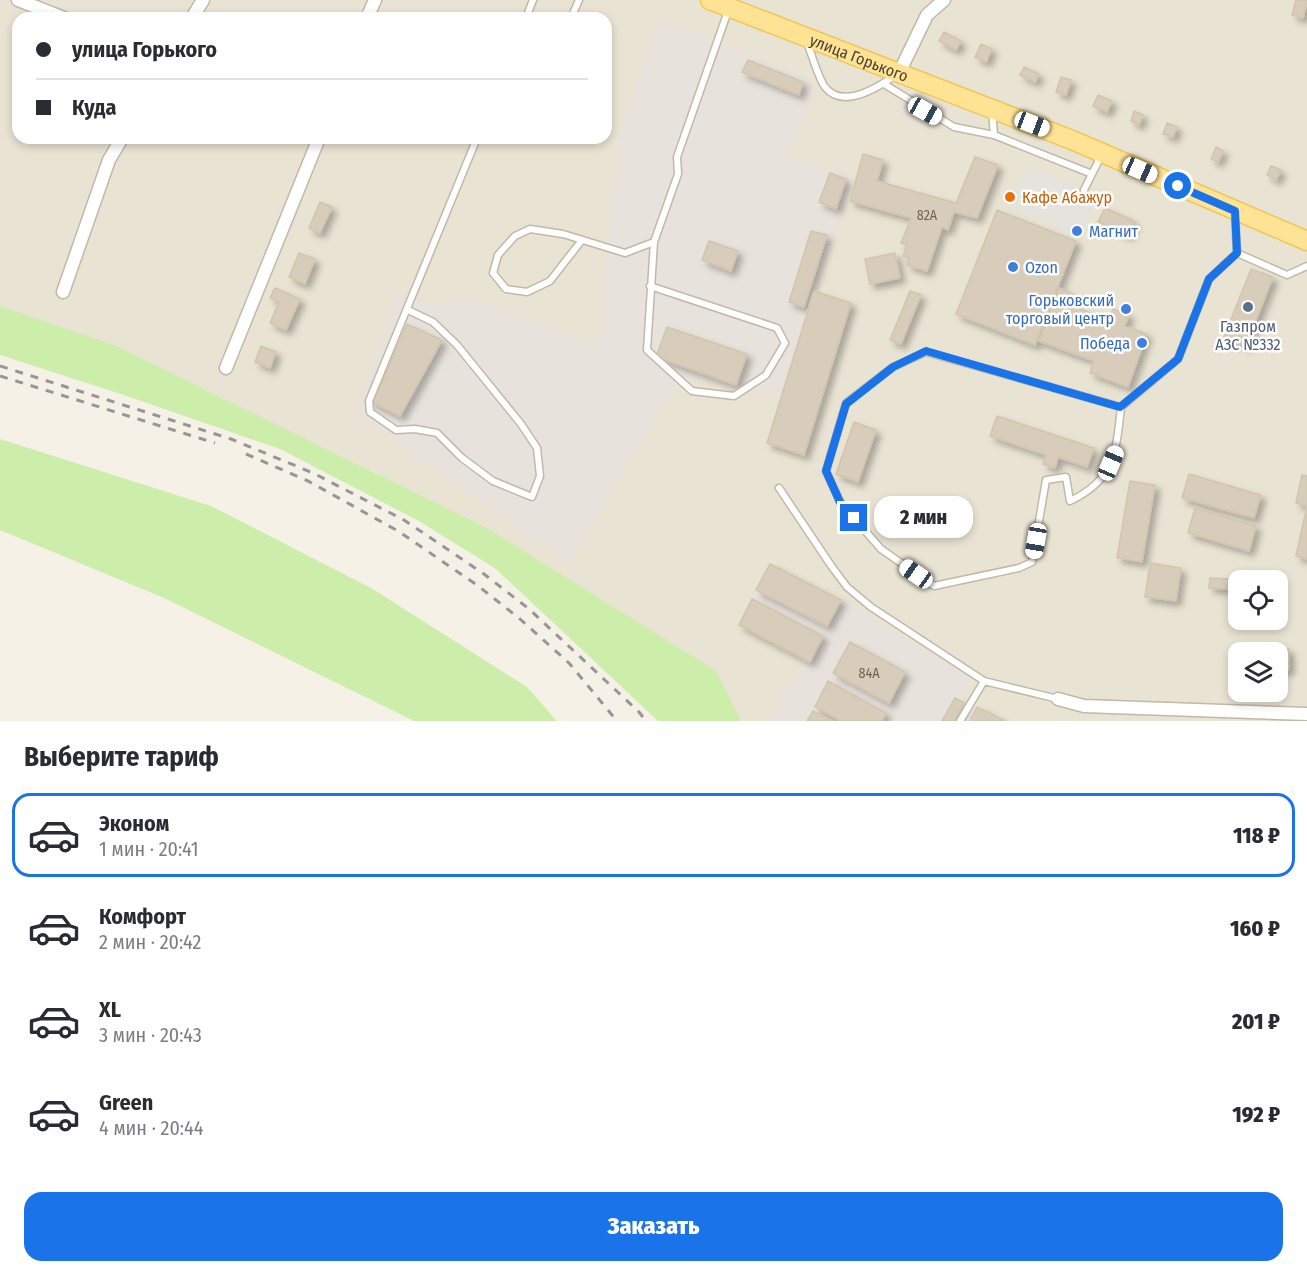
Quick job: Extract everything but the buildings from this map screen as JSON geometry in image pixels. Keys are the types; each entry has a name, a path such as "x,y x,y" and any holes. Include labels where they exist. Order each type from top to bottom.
{"main road":[{"name":"улица Горького","path":"710,0 1102,153 1307,241"}],"street":[{"path":"18,0 49,12"},
{"path":"899,73 927,15 944,0"},
{"path":"63,292 109,160 118,144"},
{"path":"226,368 317,144"},
{"path":"1058,699 1084,706 1307,714"}],"lane":[{"path":"650,286 777,328 785,343 766,375 734,396 692,391 647,350 650,286 654,242 678,174 677,157 729,8"},
{"path":"805,37 824,86 833,93 852,97 884,84 899,73"},
{"path":"884,84 954,127 994,135 1092,174"},
{"path":"991,109 994,135"},
{"path":"406,311 433,322 457,345 522,424 537,448 540,476 532,497 492,481 462,459 437,433 415,429 396,430 370,412 369,401 475,144"},
{"path":"1084,190 1102,153"},
{"path":"1120,407 926,351 893,367 846,404 826,471 840,502 881,549 934,586 1032,562 1046,480 1066,477 1070,501 1085,494 1105,476 1117,449 1120,407 1178,359 1209,279 1237,253 1235,211"},
{"path":"582,240 550,281 527,292 506,289 493,273 498,255 515,236 530,229 563,234 625,253 654,242"},
{"path":"1237,253 1287,276 1307,266"},
{"path":"779,488 847,587 871,607 984,681 1058,699"},
{"path":"960,721 984,681"}],"shaded area":[{"path":"0,0 1307,0 1307,721 679,721 652,674 375,472 192,413 0,320"},
{"path":"659,18 817,83 786,156 854,177 780,395 678,377 569,562 355,414 399,290 447,309 454,293 598,346 618,141"},
{"path":"1026,168 1097,196 1081,236 1010,208"},
{"path":"770,564 841,600 970,677 959,697 1005,721 768,721 805,659 739,625"}],"green space":[{"path":"0,306 116,346 485,527 716,671 741,721 658,721 496,569 419,521 280,449 0,355"},
{"path":"0,439 211,506 371,588 527,687 557,721 414,721 164,598 0,530"}],"railway":[{"path":"0,366 231,439 313,473 404,520 484,574 529,609 646,721"},
{"path":"0,376 215,443"},
{"path":"246,454 308,481 398,531 477,585 520,619 569,663 617,721"}],"place":[{"name":"Кафе Абажур","path":"1010,197"},
{"name":"Магнит","path":"1077,231"},
{"name":"Ozon","path":"1013,267"},
{"name":"Газпром АЗС №332","path":"1248,307"},
{"name":"Горьковский торговый центр","path":"1126,309"},
{"name":"Победа","path":"1142,343"}],"route":[{"path":"854,518 840,502 826,471 846,404 893,367 926,351 1120,407 1178,359 1209,279 1237,253 1235,211 1178,186"}]}
